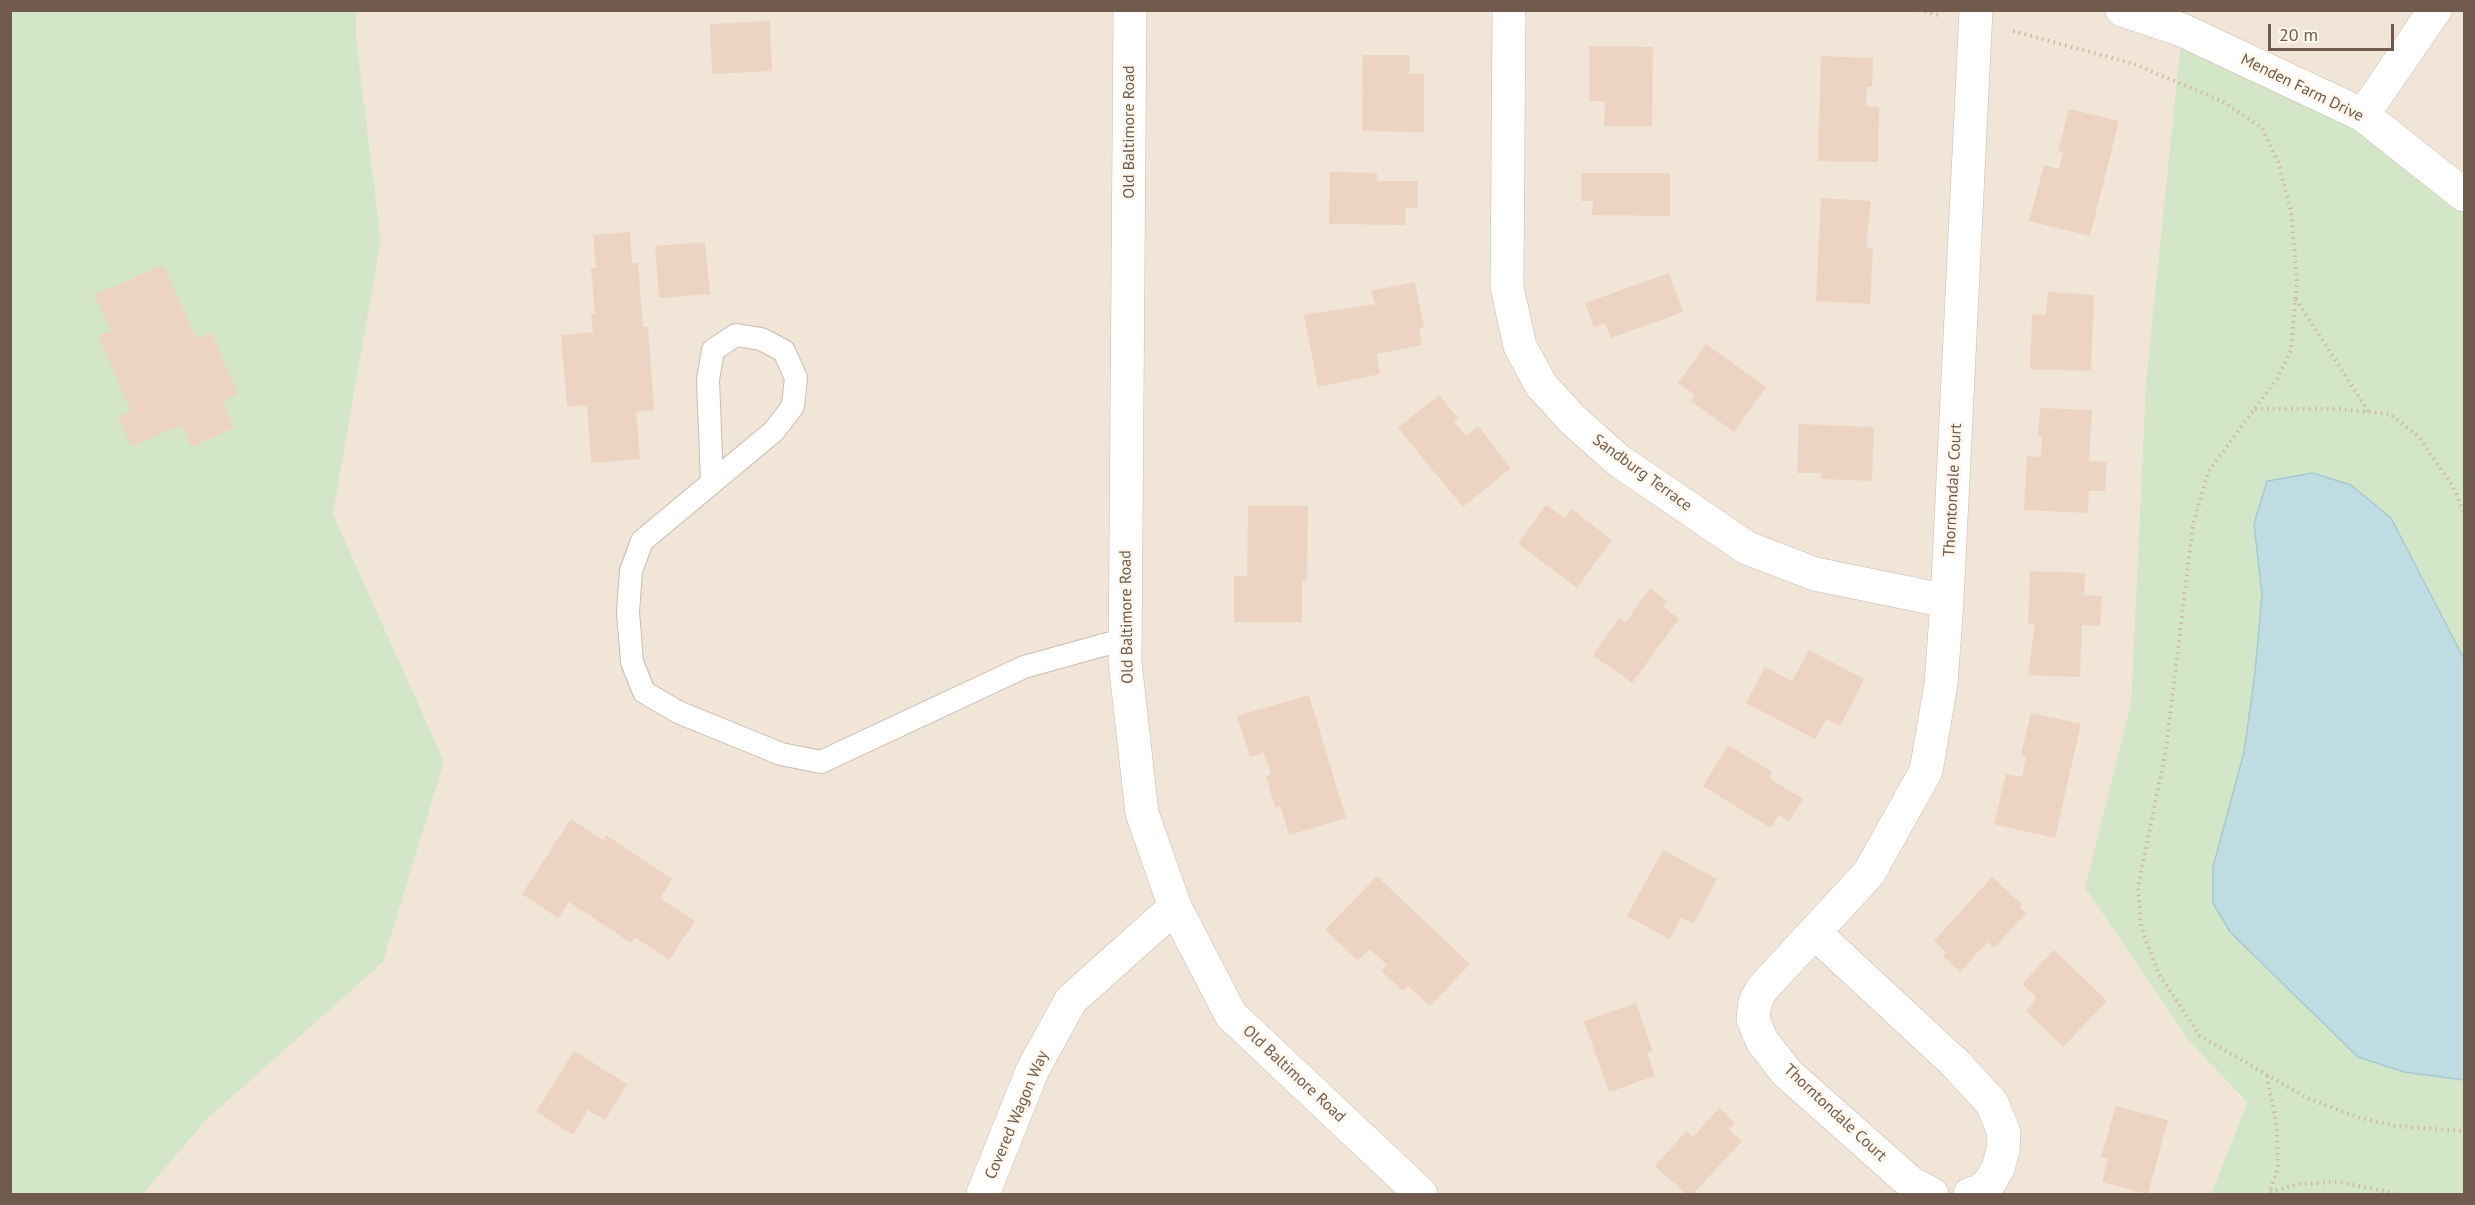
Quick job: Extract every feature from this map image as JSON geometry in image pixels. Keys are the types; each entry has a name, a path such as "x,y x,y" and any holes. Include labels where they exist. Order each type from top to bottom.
{"street":[{"name":"Old Baltimore Road","path":"1130,10 1125,662 1142,813 1175,907 1231,1015 1421,1194"},
{"name":"Sandburg Terrace","path":"1509,10 1507,287 1520,346 1541,385 1572,419 1618,460 1747,548 1815,574 1947,601"},
{"name":"Menden Farm Drive","path":"2122,10 2182,30 2363,116 2464,195"},
{"path":"2363,116 2435,10"},
{"name":"Thorntondale Court","path":"1932,1194 1911,1183 1787,1073 1762,1041 1753,1020 1755,1002 1762,989 1869,873 1926,771 1941,684 1947,601 1976,17"},
{"name":"Covered Wagon Way","path":"983,1194 1033,1069 1071,1000 1175,907"},
{"path":"1815,933 1956,1064 1992,1103 2004,1133 2003,1150 1998,1168 1990,1182 1980,1191 1970,1194"}],"lane":[{"path":"712,482 708,380 713,350 736,335 761,339 784,351 796,378 793,406 774,431 642,541 630,571 628,612 632,662 644,692 678,712 781,754 821,762 1024,667 1125,639"}],"path":[{"path":"1919,10 1976,17 2134,64 2222,101 2262,128 2278,162 2291,211 2297,281 2290,350 2277,379 2208,472 2193,525 2166,749 2138,888 2141,927 2159,974 2200,1036 2307,1098 2357,1117 2396,1126 2464,1131"},
{"path":"2295,298 2368,412"},
{"path":"2255,409 2341,409 2391,414 2419,437 2452,485 2464,512"},
{"path":"2267,1076 2277,1127 2278,1168 2269,1193"},
{"path":"2269,1193 2300,1184 2339,1182 2398,1194"}],"shaded area":[{"path":"356,11 2464,11 2464,195 2182,31 2146,380 2131,703 2085,888 2190,1042 2247,1104 2211,1194 143,1194 208,1118 444,761 333,514 381,240 356,38"}],"green space":[{"path":"10,11 356,11 356,38 381,240 333,514 444,761 383,962 208,1118 143,1194 11,1194"},
{"path":"2182,30 2363,115 2464,195 2464,1194 2211,1194 2247,1103 2190,1042 2085,888 2131,703 2146,380"}],"water":[{"path":"2313,473 2351,485 2391,518 2464,659 2464,1080 2404,1072 2358,1057 2230,932 2213,903 2213,867 2244,752 2255,673 2262,595 2254,524 2267,481"}],"building":[{"path":"770,21 772,71 712,74 710,24"},
{"path":"1589,46 1653,47 1652,126 1604,126 1605,101 1589,101"},
{"path":"1363,55 1410,55 1409,74 1424,74 1424,132 1362,131"},
{"path":"1821,56 1873,58 1872,87 1867,87 1866,106 1879,107 1878,162 1818,161"},
{"path":"2069,109 2119,121 2090,236 2029,221 2044,165 2059,169 2063,152 2058,151"},
{"path":"1330,172 1377,173 1377,181 1418,181 1418,208 1405,208 1405,225 1329,224"},
{"path":"1581,173 1670,173 1670,216 1592,215 1593,201 1581,201"},
{"path":"1821,198 1871,201 1866,247 1873,248 1870,304 1816,301"},
{"path":"630,232 632,263 638,263 643,327 648,327 654,410 636,412 640,459 591,463 587,405 567,407 561,335 593,332 591,314 595,314 591,268 596,268 593,235"},
{"path":"705,242 710,294 659,298 655,246"},
{"path":"163,265 196,339 211,333 238,394 222,402 234,428 191,447 181,425 131,447 118,417 131,411 98,336 111,331 94,295"},
{"path":"1669,273 1683,312 1611,338 1605,323 1594,327 1585,303"},
{"path":"1415,282 1424,327 1419,328 1422,345 1377,354 1380,374 1318,387 1304,315 1375,304 1371,291"},
{"path":"2048,292 2094,295 2091,371 2030,369 2032,314 2046,315"},
{"path":"1706,344 1766,387 1734,432 1691,401 1695,395 1678,383"},
{"path":"1439,395 1458,418 1454,422 1466,436 1478,426 1511,468 1463,507 1398,428"},
{"path":"2040,408 2092,410 2089,461 2107,462 2105,491 2089,491 2088,513 2024,510 2027,456 2041,457 2042,437 2038,437"},
{"path":"1799,424 1874,427 1872,481 1820,479 1821,473 1797,473"},
{"path":"1546,505 1565,518 1572,509 1612,540 1577,588 1518,544"},
{"path":"1248,506 1308,506 1307,580 1302,580 1302,622 1234,622 1234,576 1247,576"},
{"path":"2030,571 2085,573 2084,595 2102,596 2100,626 2082,625 2080,677 2028,675 2035,624 2028,624"},
{"path":"1650,588 1667,601 1663,607 1679,619 1632,683 1593,655 1619,618 1626,622"},
{"path":"1809,650 1864,679 1840,726 1826,719 1815,739 1746,703 1765,667 1792,681"},
{"path":"1309,695 1346,818 1289,835 1280,806 1275,808 1266,776 1271,774 1264,753 1250,757 1237,716"},
{"path":"2031,713 2081,724 2055,838 1994,824 2006,774 2022,777 2026,757 2021,755"},
{"path":"1728,745 1772,772 1769,778 1803,799 1789,821 1778,815 1771,828 1703,786"},
{"path":"571,819 603,840 606,835 672,879 660,898 695,921 669,960 635,937 631,943 569,902 558,918 522,894"},
{"path":"1663,850 1717,879 1693,924 1681,918 1670,939 1627,916"},
{"path":"1377,876 1470,964 1430,1006 1408,986 1403,991 1381,971 1387,965 1370,949 1358,960 1325,930"},
{"path":"1992,877 2022,904 2019,907 2026,913 1994,948 1987,942 1960,972 1943,956 1946,952 1934,941"},
{"path":"2054,950 2107,1001 2063,1047 2026,1011 2037,998 2022,984"},
{"path":"1636,1003 1653,1051 1647,1053 1655,1076 1609,1092 1584,1021"},
{"path":"574,1051 627,1084 605,1120 588,1110 573,1135 536,1112"},
{"path":"2116,1106 2168,1120 2148,1194 2102,1182 2108,1159 2101,1157"},
{"path":"1719,1108 1735,1123 1729,1130 1742,1141 1693,1194 1686,1194 1655,1166 1686,1131 1693,1137"}]}
